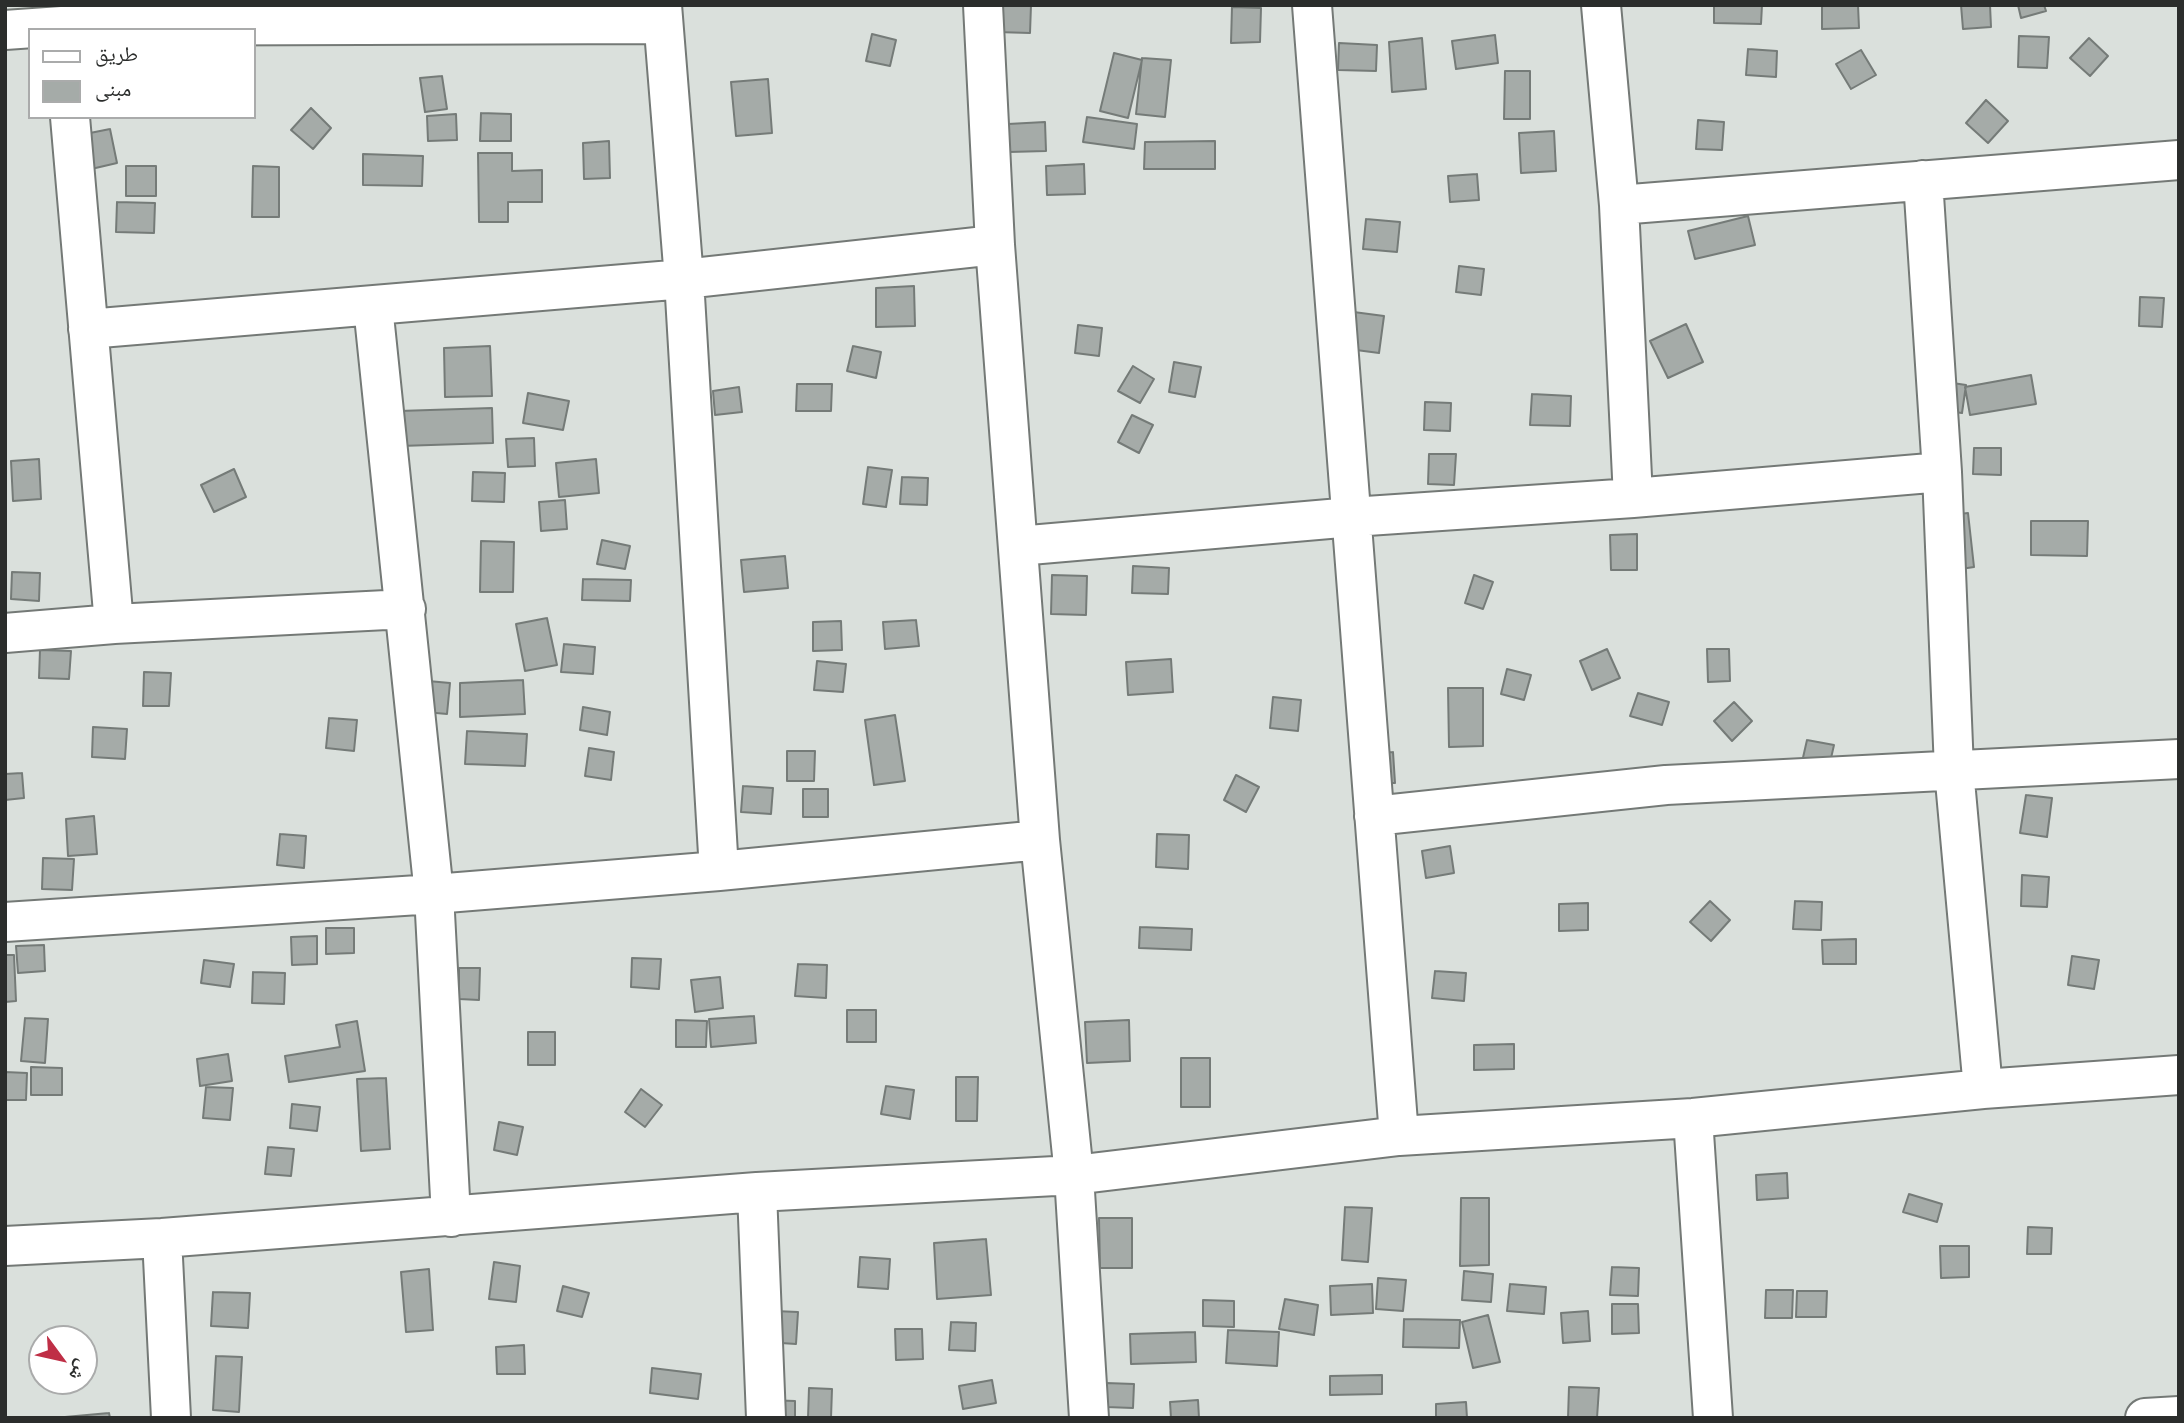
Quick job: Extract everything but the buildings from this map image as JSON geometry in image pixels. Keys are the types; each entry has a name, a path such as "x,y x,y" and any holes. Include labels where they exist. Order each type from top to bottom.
{"street":[{"path":"983,5 995,245 1040,840 1074,1175 1089,1418"},
{"path":"1312,5 1399,1136"},
{"path":"1601,5 1619,205 1633,498"},
{"path":"5,30 61,20 662,15 684,279 719,871"},
{"path":"70,119 114,624"},
{"path":"1619,205 2179,160"},
{"path":"1923,180 1942,472 1954,770 1983,1089"},
{"path":"88,329 684,279 995,245"},
{"path":"373,306 435,894 451,1217"},
{"path":"1018,545 1942,472"},
{"path":"5,633 114,624 406,609"},
{"path":"1374,816 1666,785 2179,759"},
{"path":"5,922 435,894 719,871 1040,840"},
{"path":"5,1245 162,1238 757,1192 1074,1175 1399,1136 1693,1118 1983,1089 2179,1075"},
{"path":"1693,1118 1713,1418"},
{"path":"757,1192 766,1418"},
{"path":"162,1238 171,1418"},
{"path":"2146,1418 2179,1416"}]}
